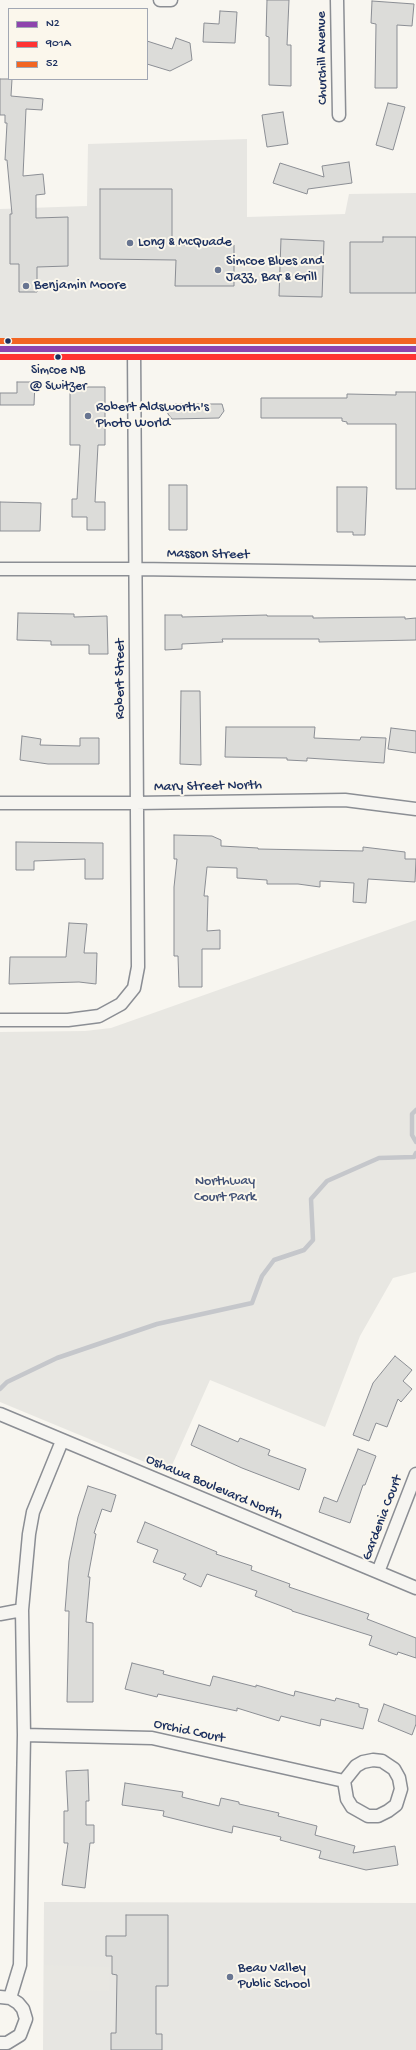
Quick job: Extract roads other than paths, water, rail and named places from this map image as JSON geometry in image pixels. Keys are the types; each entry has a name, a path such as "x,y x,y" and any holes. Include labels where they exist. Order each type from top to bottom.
{"main road":[{"path":"0,349 416,349"}],"street":[{"path":"160,0 171,0"},
{"name":"Churchill Avenue","path":"337,0 339,115"},
{"name":"Robert Street","path":"0,1020 68,1020 99,1016 121,1004 134,988 138,967 134,349"},
{"name":"Masson Street","path":"0,569 136,569 416,573"},
{"name":"Mary Street North","path":"0,802 136,803 345,800 416,809"},
{"name":"Oshawa Boulevard North","path":"0,1414 416,1588"},
{"path":"0,2043 14,2040 20,2035 26,2019 23,2009 18,2003 5,1998 20,1966 24,1735 22,1610 29,1534 33,1512 62,1441"},
{"name":"Gardenia Court","path":"378,1572 416,1474"},
{"path":"0,1614 22,1610"},
{"name":"Orchid Court","path":"24,1735 152,1738 344,1782"},
{"path":"373,1760 382,1762 394,1769 399,1778 401,1789 399,1798 388,1811 378,1816 368,1816 352,1807 348,1799 344,1782 356,1766 363,1762 373,1760"}],"waterway":[{"path":"416,1110 412,1114 412,1135 416,1142"},
{"path":"0,1389 7,1382 57,1358 157,1324 252,1303 262,1276 274,1260 304,1250 313,1240 311,1199 327,1181 379,1158 414,1157 416,1153"}],"place":[{"name":"Long & McQuade","path":"130,243"},
{"name":"Simcoe Blues and Jazz, Bar & Grill","path":"218,270"},
{"name":"Benjamin Moore","path":"26,286"},
{"name":"Simcoe NB @ Switzer","path":"58,357"},
{"name":"Robert Aldsworth's Photo World","path":"88,416"},
{"name":"Beau Valley Public School","path":"230,1977"}],"park label":[{"name":"Northway Court Park","path":"225,1190"}]}
